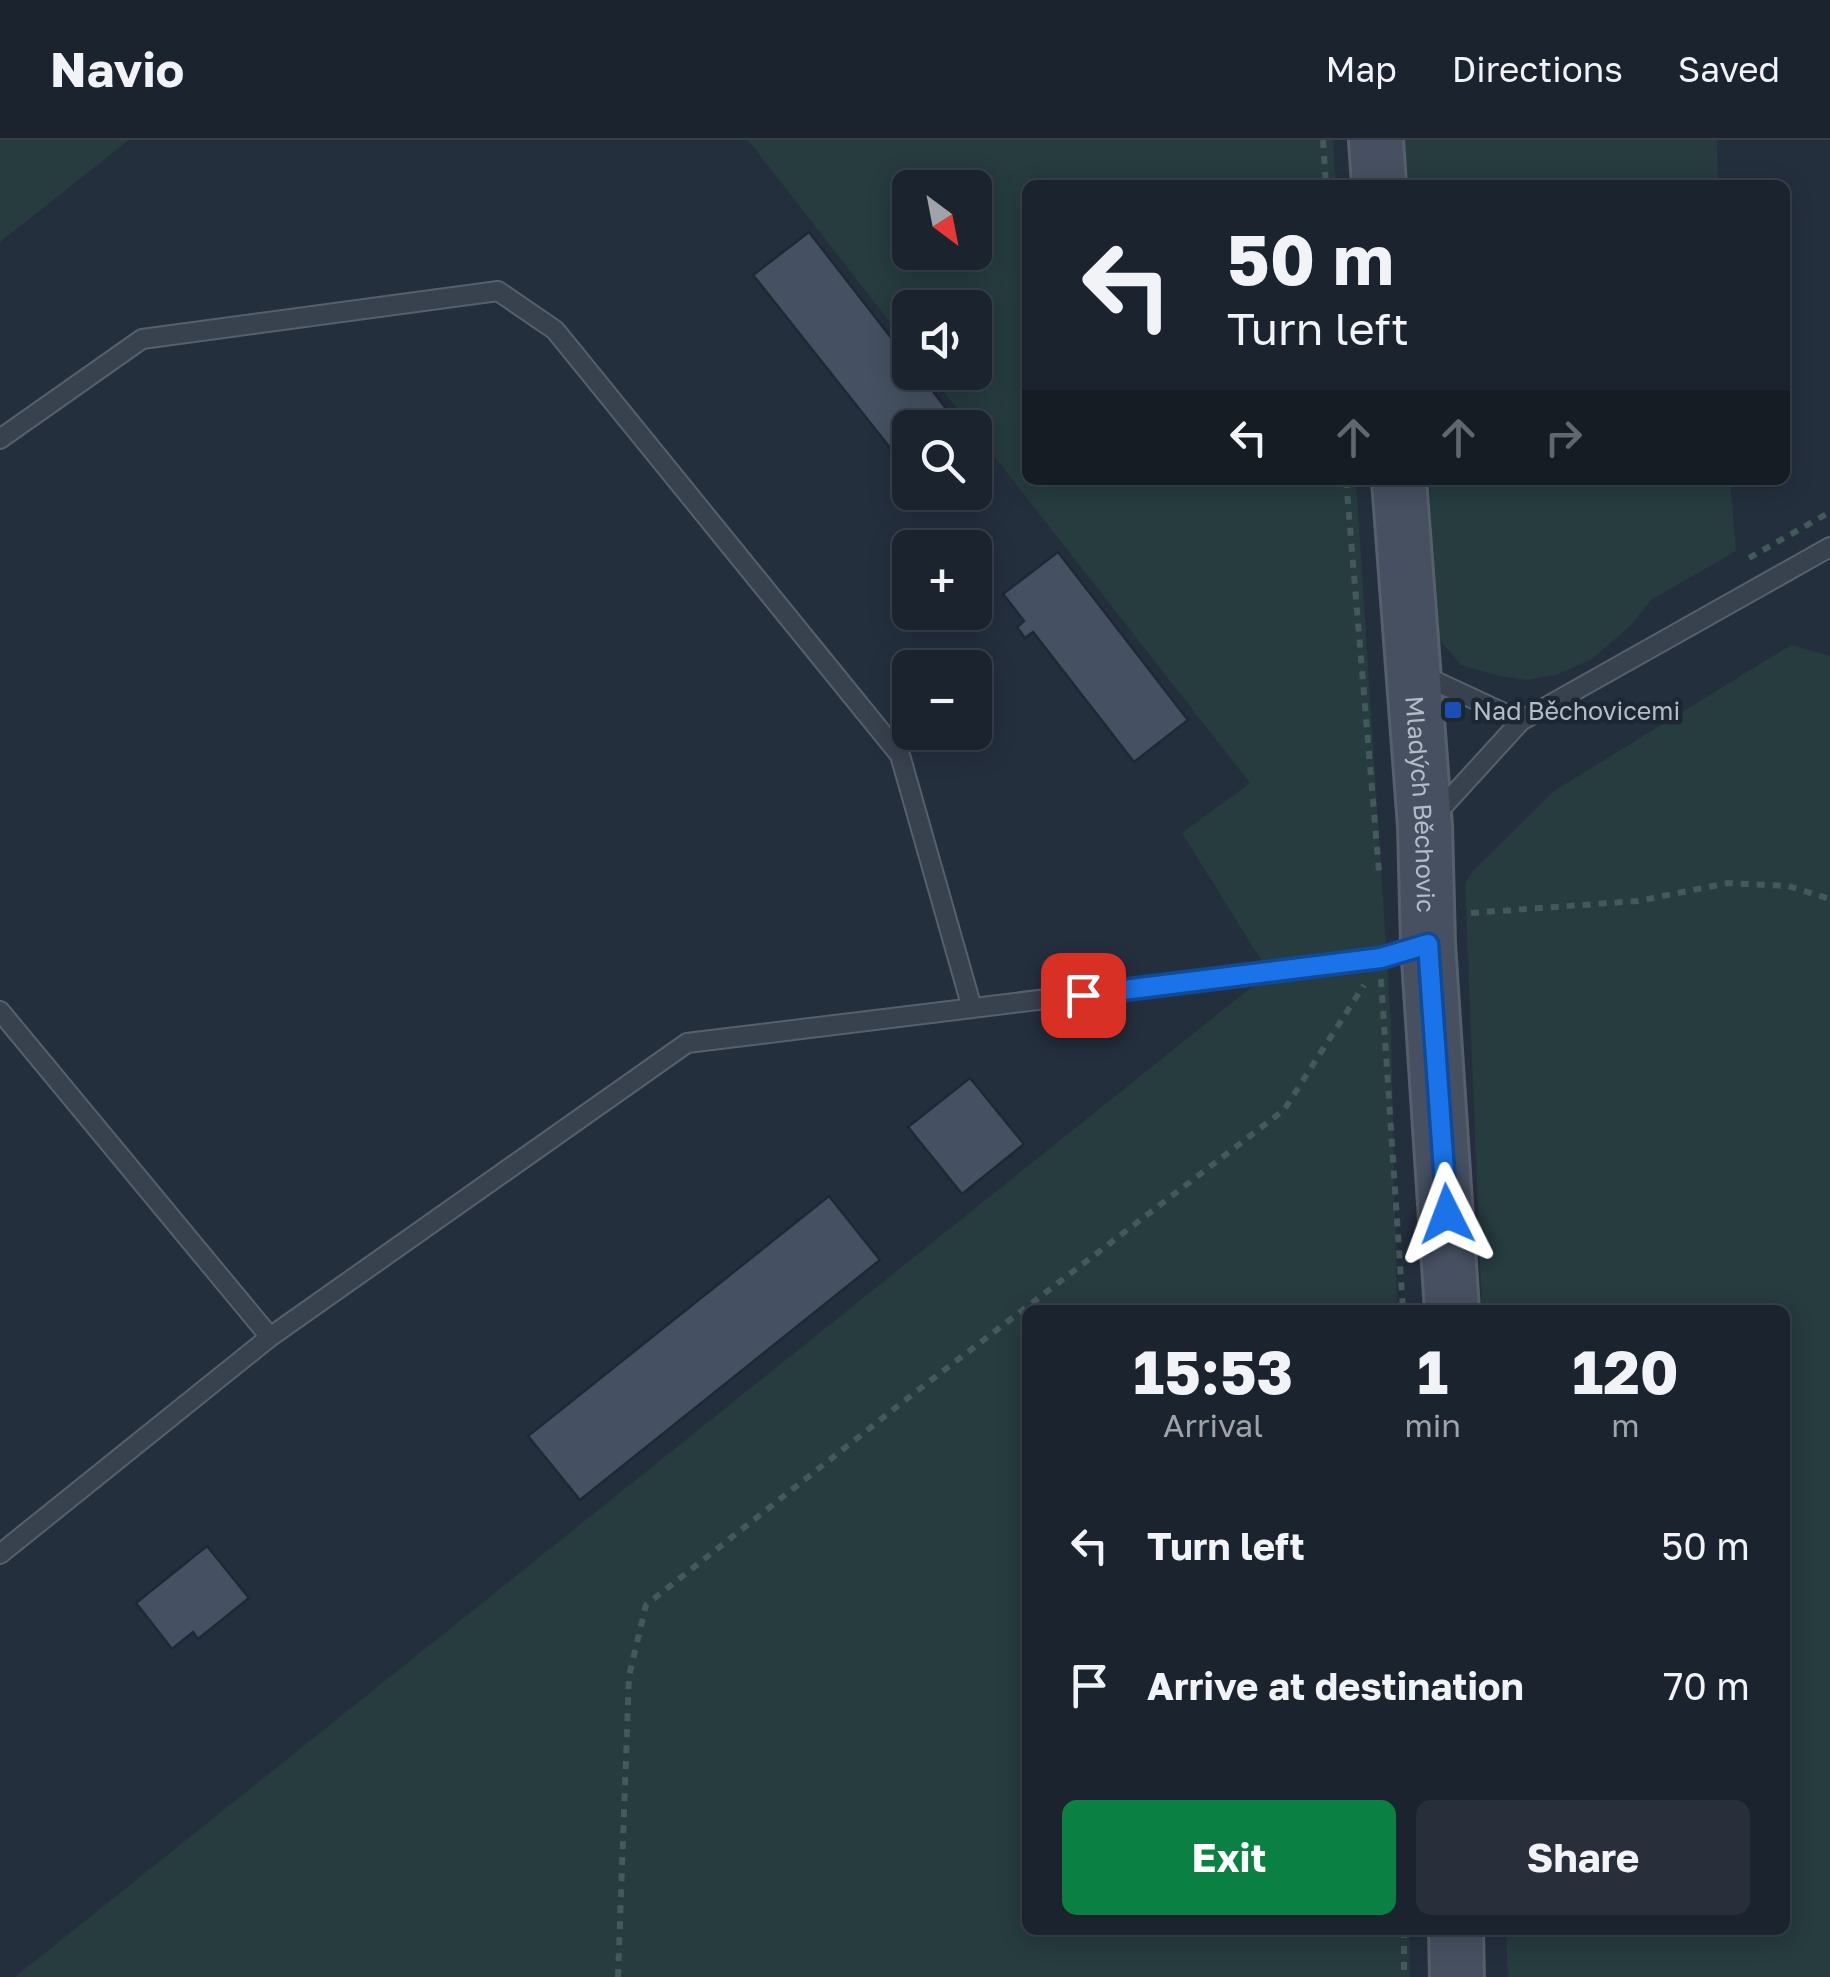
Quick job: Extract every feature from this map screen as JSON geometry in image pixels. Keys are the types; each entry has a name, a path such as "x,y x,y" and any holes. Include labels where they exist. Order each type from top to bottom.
{"street":[{"path":"1376,140 1380,180"},
{"name":"Mladých Běchovic","path":"1399,485 1425,826 1405,951 1451,1305"},
{"path":"1456,1935 1457,1977"}],"lane":[{"path":"0,439 142,339 498,291 555,330 900,755 972,1008"},
{"path":"1425,826 1522,720 1830,547"},
{"path":"1414,671 1522,720"},
{"path":"0,1554 270,1337 687,1043 1405,951"},
{"path":"0,1011 270,1337"}],"path":[{"path":"1323,140 1326,180"},
{"path":"1346,485 1380,884"},
{"path":"1029,1305 1284,1110 1405,951 1457,914 1638,901 1728,882 1788,886 1830,899"},
{"path":"1402,1305 1405,951"},
{"path":"618,1977 628,1676 646,1605 1022,1311"},
{"path":"1404,1935 1404,1977"}],"green space":[{"path":"0,140 129,140 0,242"},
{"path":"748,140 1333,140 1336,180 1022,180 1022,485 1356,485 1391,1023 1397,1305 1022,1305 1022,1935 1409,1935 1410,1977 15,1977 1269,973 1182,833 1250,783 992,453 992,410 958,410 942,390 992,390 992,290 892,290 892,325"},
{"path":"1397,140 1717,140 1718,180 1400,180"},
{"path":"1422,485 1730,485 1736,551 1651,600 1630,626 1592,659 1556,675 1526,680 1500,676 1461,665 1434,633"},
{"path":"1791,645 1830,656 1830,1977 1508,1977 1506,1935 1790,1935 1790,1305 1482,1305 1465,883 1554,791"}],"building":[{"path":"809,232 892,339 892,390 932,390 947,410 892,410 892,450 753,275"},
{"path":"1058,552 1188,720 1134,762 1033,632 1025,638 1017,627 1024,621 1003,594"},
{"path":"970,1078 1024,1144 962,1194 908,1127"},
{"path":"829,1196 880,1260 580,1500 528,1436"},
{"path":"207,1546 249,1598 198,1639 193,1632 172,1649 136,1603"}],"place":[{"name":"Nad Běchovicemi","path":"1453,710"}],"route":[{"path":"1083,995 1381,958 1428,944 1447,1214"}]}
